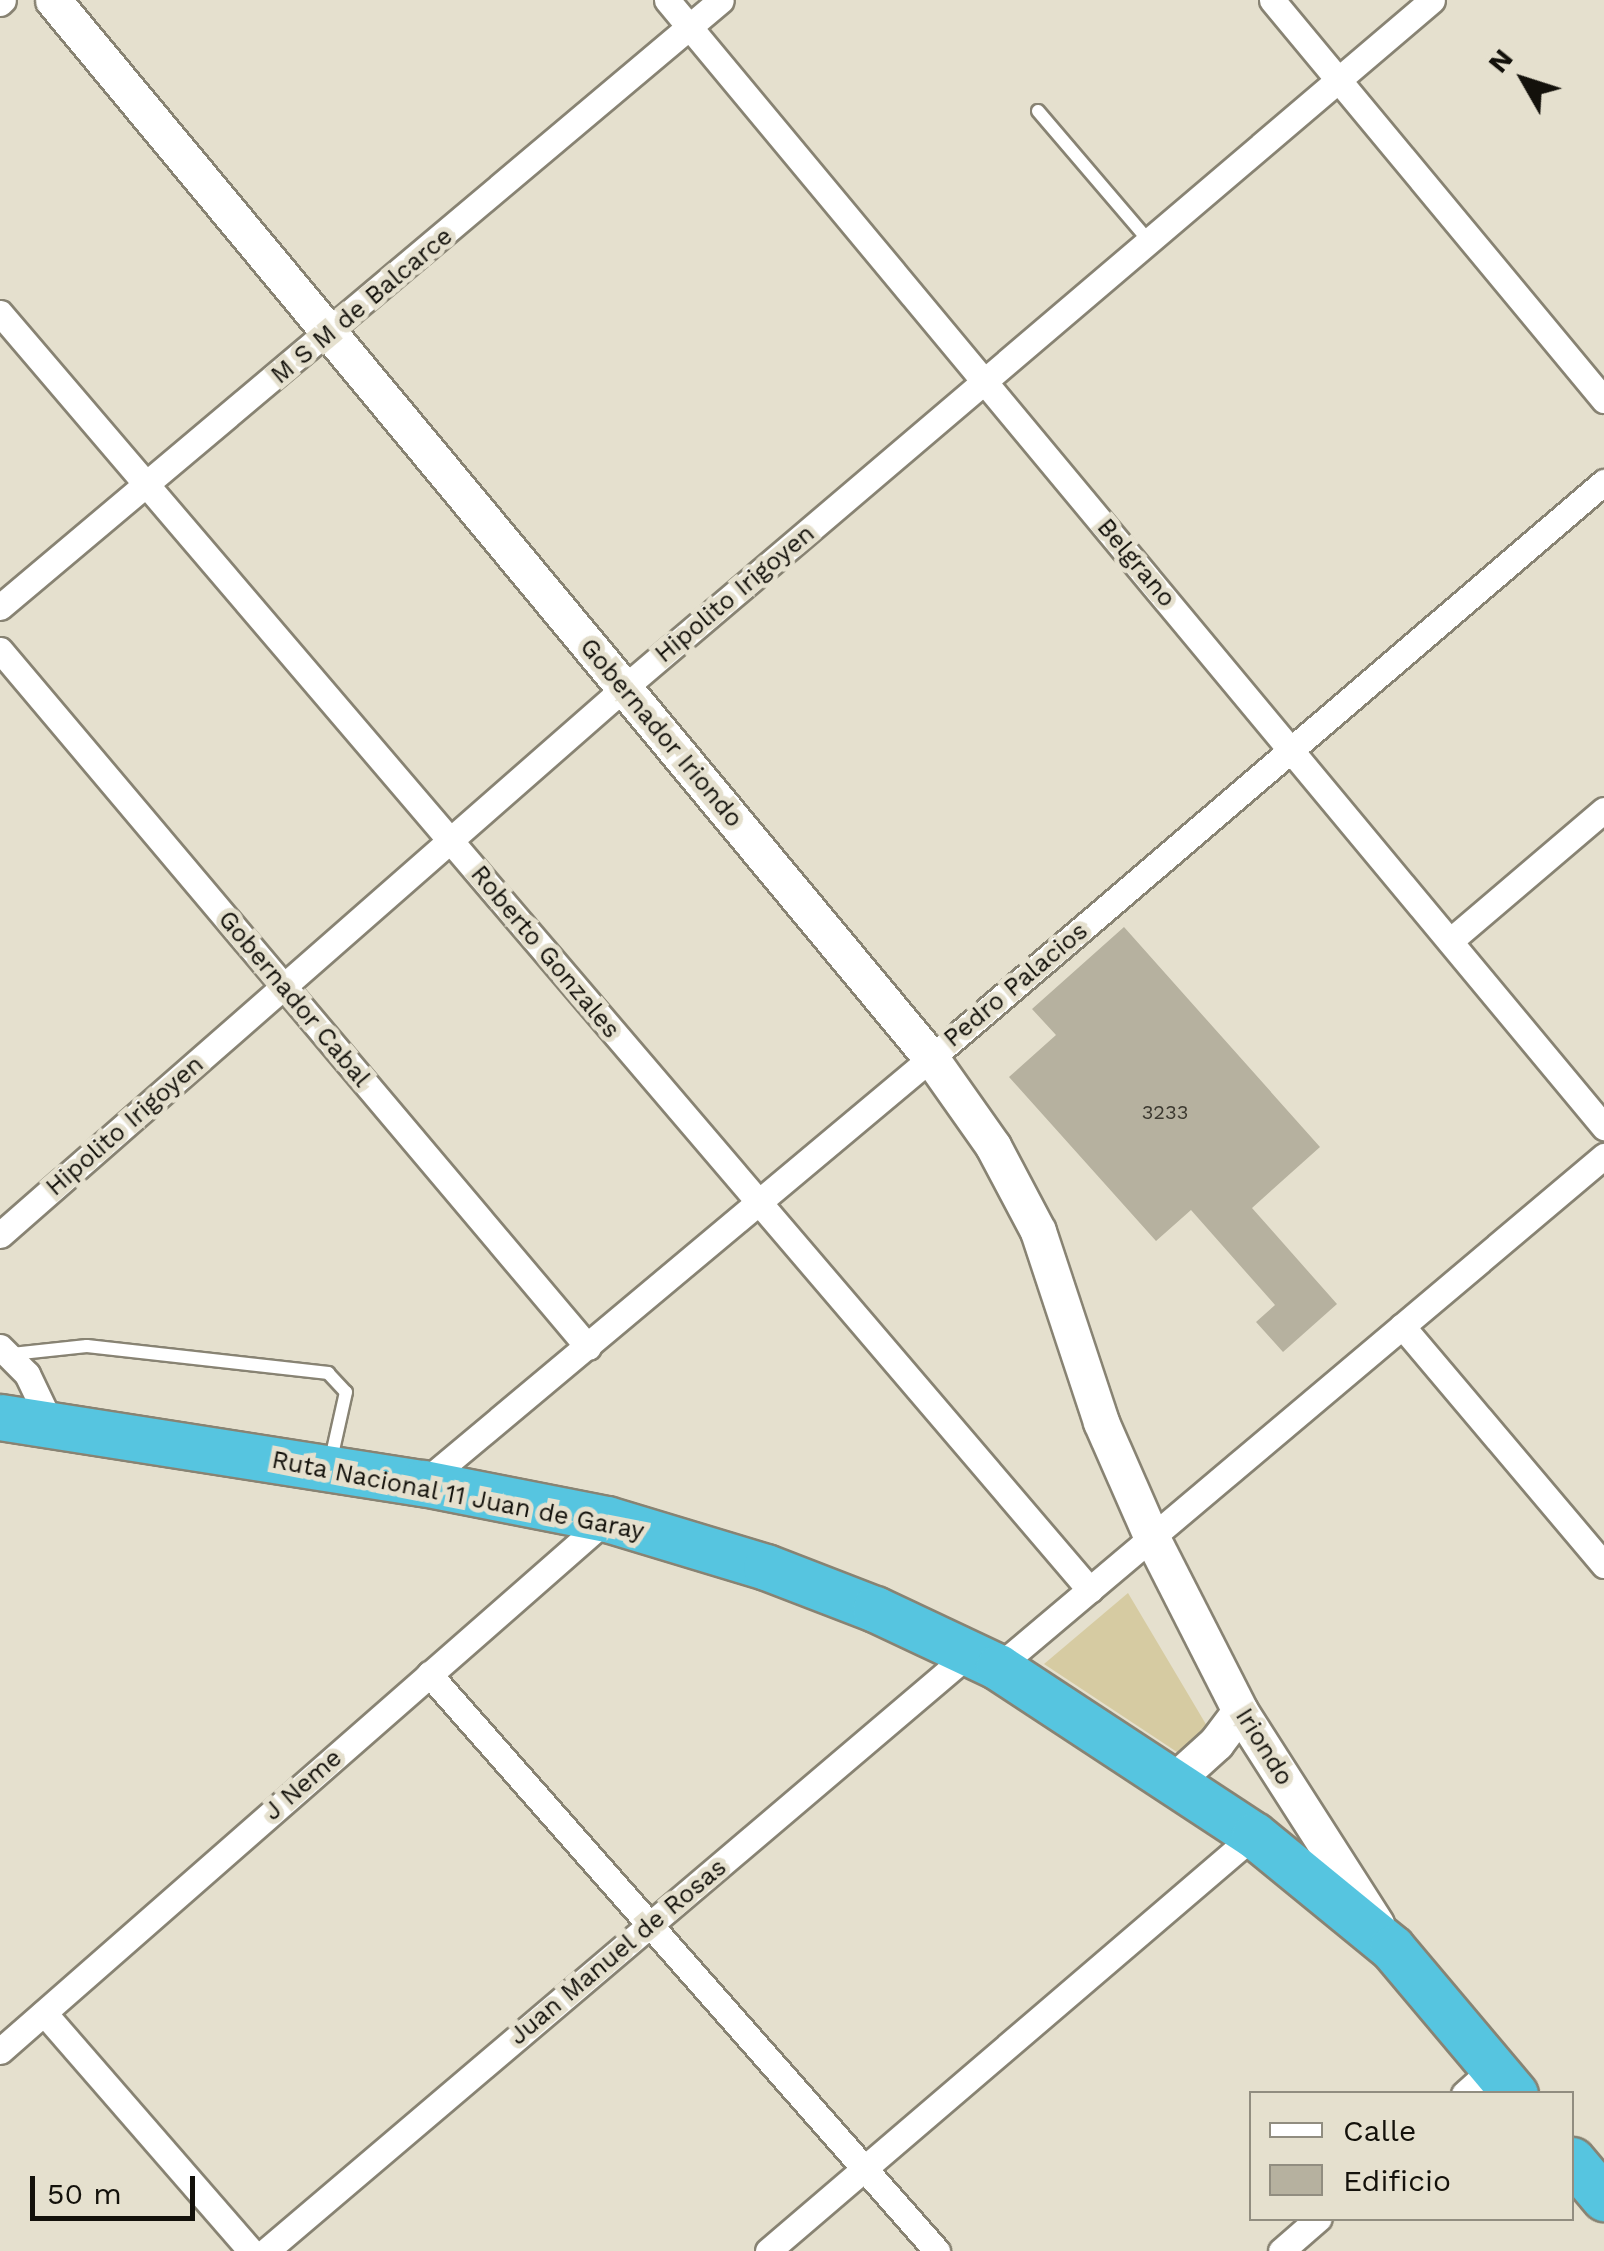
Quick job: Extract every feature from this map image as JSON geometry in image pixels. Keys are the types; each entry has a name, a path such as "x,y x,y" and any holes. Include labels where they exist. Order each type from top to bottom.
{"highway":[{"name":"Ruta Nacional 11 Juan de Garay","path":"0,1416 422,1483 607,1519 766,1567 875,1609 984,1660 1254,1835 1392,1948 1491,2085"},
{"path":"1574,2162 1604,2198"}],"main road":[{"name":"Gobernador Iriondo","path":"52,0 931,1058 1020,1189 1102,1422 1151,1536"},
{"name":"Iriondo","path":"1151,1536 1240,1711 1392,1948"},
{"path":"1174,1781 1216,1743 1240,1711"}],"street":[{"name":"Belgrano","path":"667,0 1604,1127"},
{"name":"M S M de Balcarce","path":"0,608 330,334 721,0"},
{"path":"1272,0 1604,400"},
{"name":"Hipolito Irigoyen","path":"0,1236 624,688 1432,0"},
{"name":"Roberto Gonzales","path":"0,313 1090,1590"},
{"name":"Pedro Palacios","path":"422,1483 931,1058 1604,482"},
{"name":"Gobernador Cabal","path":"0,650 588,1348"},
{"path":"1450,941 1604,810"},
{"name":"Juan Manuel de Rosas","path":"266,2251 650,1925 984,1660 1090,1590 1604,1156"},
{"path":"1402,1326 1604,1565"},
{"path":"6,1350 52,1424"},
{"name":"J Neme","path":"0,2052 607,1519"},
{"path":"428,1674 937,2251"},
{"path":"768,2251 1254,1835"},
{"path":"44,2013 250,2251"},
{"path":"1281,2251 1315,2221"}],"lane":[{"path":"1038,112 1149,241"},
{"path":"6,1350 87,1346 328,1374 346,1392 329,1468"}],"shaded area":[{"path":"1128,1593 1207,1726 1180,1754 1044,1664"}],"building":[{"path":"1124,927 1320,1147 1252,1208 1337,1304 1283,1352 1256,1322 1275,1305 1191,1210 1156,1241 1009,1077 1056,1035 1032,1009"}]}
